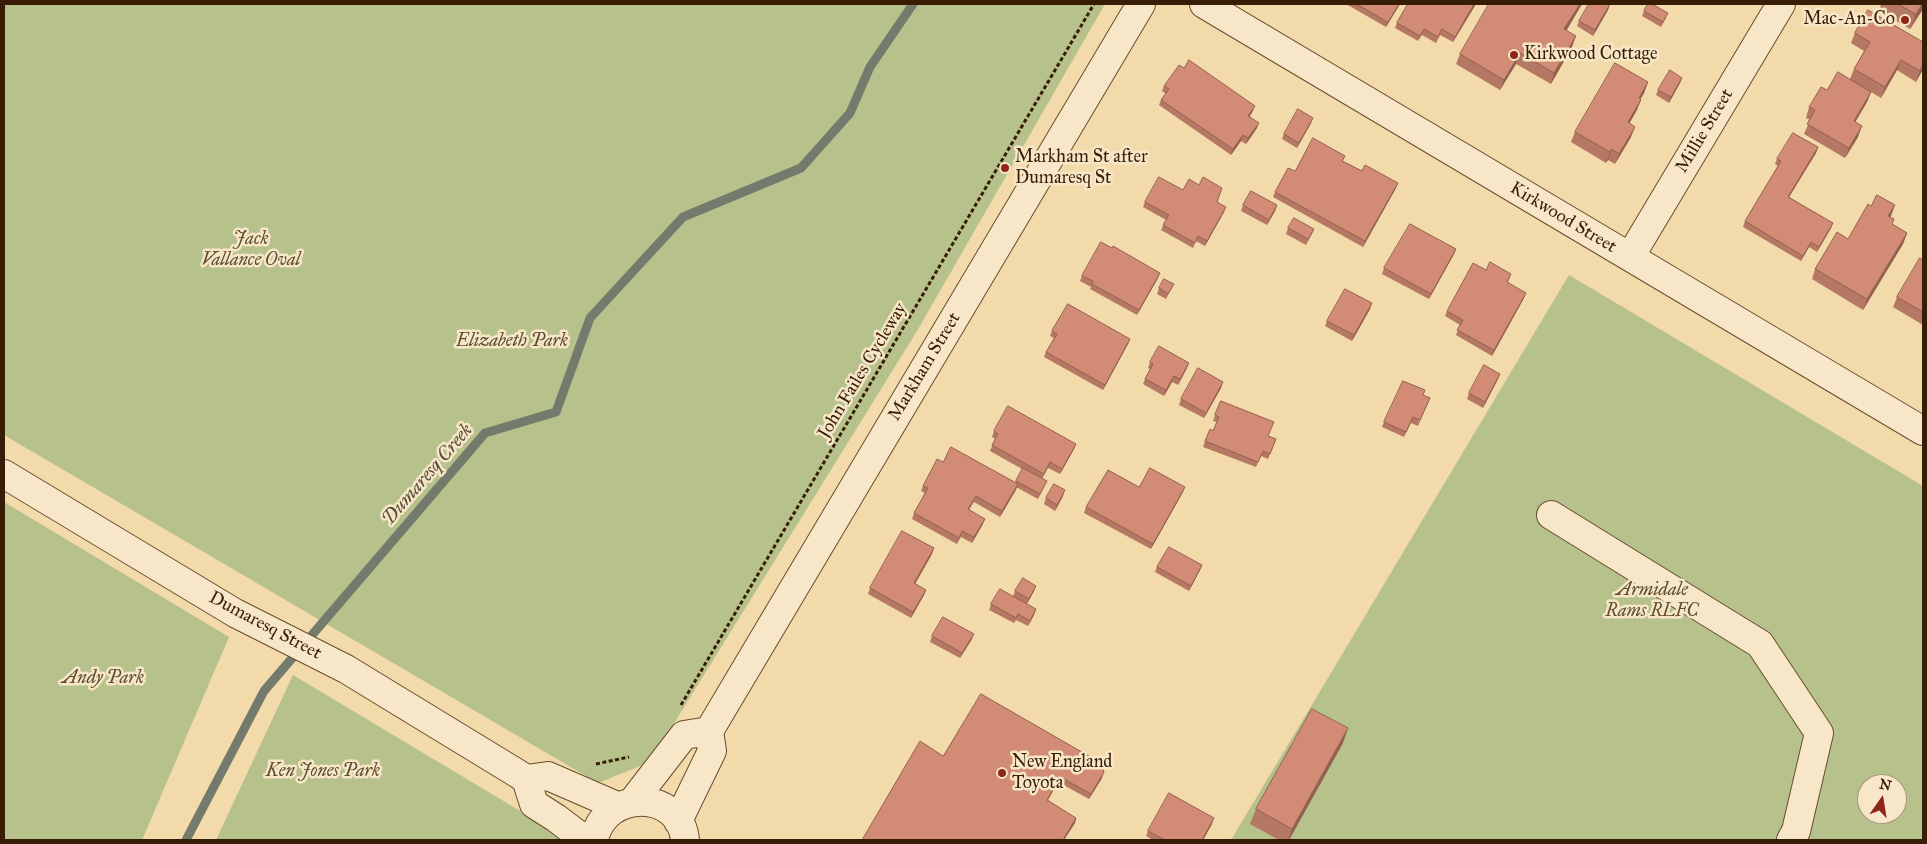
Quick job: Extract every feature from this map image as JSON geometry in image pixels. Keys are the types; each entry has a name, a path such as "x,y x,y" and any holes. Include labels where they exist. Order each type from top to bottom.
{"street":[{"name":"Markham Street","path":"709,731 1142,4"},
{"name":"Kirkwood Street","path":"1204,4 1923,432"},
{"name":"Millie Street","path":"1630,257 1781,4"},
{"name":"Dumaresq Street","path":"4,474 235,612 346,669 526,779"},
{"path":"1551,515 1760,644 1818,733 1796,831 1791,840"},
{"path":"594,840 596,830 604,816 625,804 684,735 709,731 712,751 682,831"},
{"path":"585,840 534,804 526,779 548,776 625,804 650,802 666,809 682,831"}],"path":[{"name":"John Failes Cycleway","path":"679,708 1094,4"},
{"path":"592,765 636,755"}],"green space":[{"name":"Elizabeth Park","path":"4,4 1105,4 917,331 650,762 598,783 4,435"},
{"name":"Armidale Rams RLFC","path":"1569,275 1923,486 1923,840 1231,840"},
{"name":"Andy Park","path":"4,502 229,637 142,840 4,840"},
{"name":"Ken Jones Park","path":"293,675 552,830 563,840 216,840"}],"building":[{"path":"1357,4 1399,4 1388,22"},
{"path":"1408,4 1474,4 1455,37 1442,29 1438,37 1424,29 1420,36 1397,23"},
{"name":"Kirkwood Cottage","path":"1489,4 1580,4 1564,29 1576,36 1554,73 1520,53 1504,80 1460,54"},
{"path":"1589,4 1610,4 1595,30 1579,21"},
{"path":"1648,4 1652,4 1668,13 1663,22 1644,11"},
{"path":"1898,4 1922,4 1916,14"},
{"path":"1868,10 1923,42 1923,65 1920,71 1901,60 1885,87 1854,69 1870,42 1855,33"},
{"path":"1189,60 1255,106 1248,116 1259,123 1248,138 1243,135 1233,149 1161,100 1169,89 1164,86 1179,65 1184,68"},
{"path":"1615,63 1648,82 1639,98 1641,100 1628,122 1635,127 1619,154 1612,149 1610,152 1575,132"},
{"path":"1670,70 1682,78 1671,97 1658,90"},
{"path":"1838,72 1871,92 1854,121 1862,126 1849,148 1807,124 1815,110 1809,107 1821,87 1827,90"},
{"path":"1298,109 1313,118 1299,143 1284,134"},
{"path":"1793,133 1818,147 1788,197 1833,223 1819,247 1811,242 1803,256 1745,221 1781,161 1777,159"},
{"path":"1313,138 1345,156 1342,161 1362,171 1365,165 1398,183 1365,241 1275,192 1288,168 1295,171"},
{"path":"1159,177 1183,190 1189,179 1199,185 1203,177 1222,188 1217,202 1226,207 1207,241 1198,236 1195,243 1163,225 1169,215 1145,202"},
{"path":"1251,191 1277,205 1269,220 1243,205"},
{"path":"1877,195 1895,205 1888,216 1894,219 1892,224 1907,233 1867,299 1815,269 1837,232 1848,239 1868,204 1871,206"},
{"path":"1294,218 1314,229 1308,239 1288,228"},
{"path":"1410,224 1456,249 1431,294 1384,268"},
{"path":"1101,242 1112,248 1113,246 1160,273 1139,310 1092,284 1093,281 1082,276"},
{"path":"1920,258 1923,260 1923,312 1897,297"},
{"path":"1490,262 1511,274 1507,282 1526,293 1494,350 1457,330 1463,320 1447,311 1473,263 1486,270"},
{"path":"1164,279 1174,284 1168,294 1159,288"},
{"path":"1345,289 1372,303 1354,335 1327,321"},
{"path":"1068,304 1130,339 1105,385 1046,352 1057,334 1052,331"},
{"path":"1159,346 1189,363 1180,379 1174,376 1166,390 1145,379 1153,364 1150,362"},
{"path":"1484,365 1500,374 1485,402 1469,393"},
{"path":"1198,368 1223,382 1206,413 1181,399"},
{"path":"1403,381 1425,390 1423,395 1430,398 1420,420 1413,417 1406,432 1384,422"},
{"path":"1221,401 1274,422 1268,436 1276,439 1270,454 1263,451 1258,462 1205,441 1210,429 1213,431 1219,417 1215,415"},
{"path":"1008,406 1076,444 1062,469 1050,462 1044,474 992,445 998,434 994,431"},
{"path":"951,447 1018,484 1002,511 976,496 968,509 985,519 974,537 962,531 959,538 914,513 928,488 923,486 937,459 943,462"},
{"path":"1023,468 1047,481 1040,494 1016,481"},
{"path":"1150,468 1185,487 1153,544 1086,507 1108,470 1139,487"},
{"path":"1054,484 1065,490 1057,505 1046,498"},
{"path":"902,531 934,548 914,583 926,590 913,612 870,588"},
{"path":"1169,547 1202,565 1191,586 1157,567"},
{"path":"1023,578 1036,586 1029,599 1015,591"},
{"path":"1000,589 1036,609 1030,621 1018,614 1016,618 991,604"},
{"path":"943,617 974,634 962,653 932,636"},
{"name":"New England Toyota","path":"981,694 1101,763 1104,772 1091,794 1060,777 1047,800 1076,818 1063,840 862,840 920,741 943,756"},
{"path":"1312,709 1348,728 1292,829 1256,809"},
{"path":"1169,793 1214,818 1202,840 1165,840 1148,831"}],"waterway":[{"name":"Dumaresq Creek","path":"186,840 264,691 485,433 556,412 590,318 683,217 801,168 850,113 870,67 913,4"}],"place":[{"name":"Mac-An-Co","path":"1905,20"},
{"name":"Kirkwood Cottage","path":"1514,55"},
{"name":"Markham St after Dumaresq St","path":"1005,168"},
{"name":"New England Toyota","path":"1002,773"}],"park label":[{"name":"Jack Vallance Oval","path":"251,250"}]}
